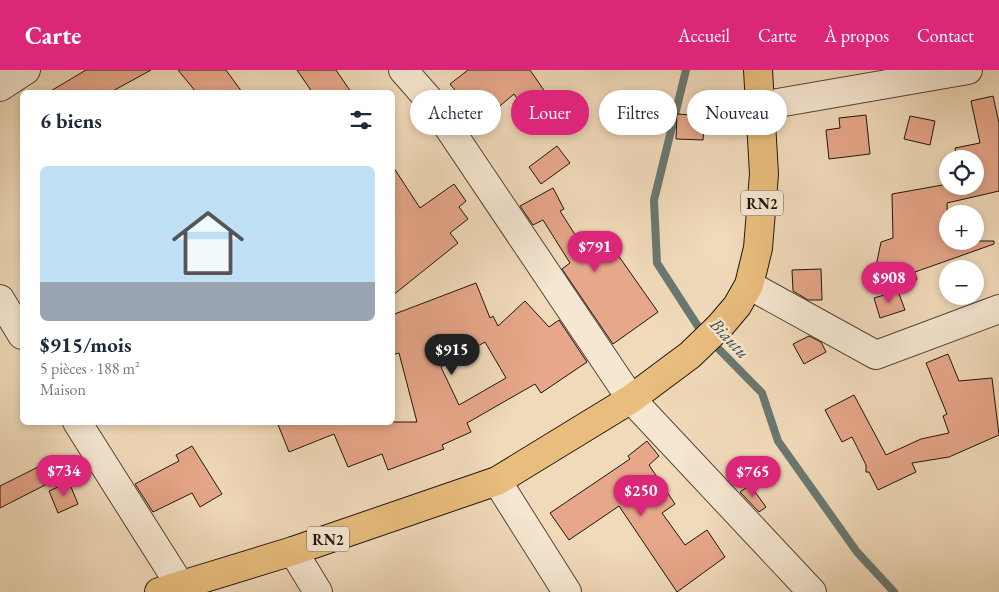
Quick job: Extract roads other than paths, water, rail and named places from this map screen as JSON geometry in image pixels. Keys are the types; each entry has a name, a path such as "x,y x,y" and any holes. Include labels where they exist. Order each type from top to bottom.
{"highway":[{"name":"RN2","path":"758,70 760,90"},
{"name":"RN2","path":"169,589 293,551 497,481 631,399 690,355 720,326 737,306 749,285 758,248 764,174 763,135"}],"street":[{"path":"0,87 26,70"},
{"path":"403,70 432,103 631,399 812,592"},
{"path":"787,102 968,70"},
{"path":"749,285 876,355 999,309"},
{"path":"0,299 20,332"},
{"path":"79,425 169,589"},
{"path":"497,481 567,592"},
{"path":"293,551 318,592"}],"waterway":[{"name":"Biautu","path":"686,70 654,200 657,263 701,331 762,393 778,441 857,552 894,592"}]}
